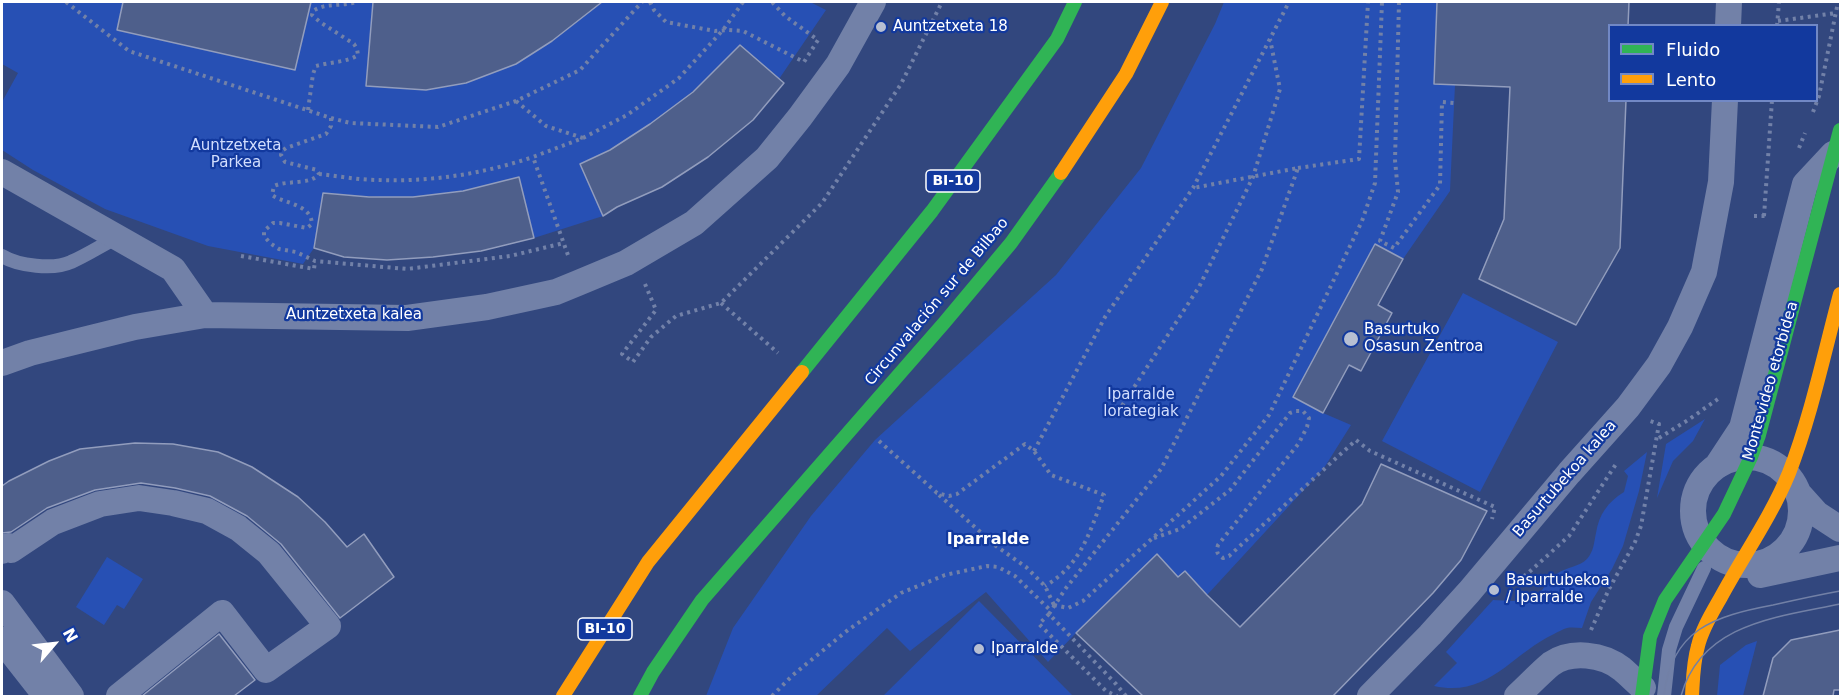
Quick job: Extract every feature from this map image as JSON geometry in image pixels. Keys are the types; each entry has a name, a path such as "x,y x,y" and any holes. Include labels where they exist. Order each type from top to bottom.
{"main road":[{"name":"BI-10","path":"563,696 648,562 932,211 1057,39 1075,2"},
{"name":"Circunvalación sur de Bilbao","path":"640,696 653,672 702,600 1011,243 1068,164 1126,74 1162,2"},
{"name":"Montevideo etorbidea","path":"1649,694 1650,637 1665,600 1708,548 1759,435 1838,141"},
{"path":"1692,696 1693,670 1698,645 1706,624 1742,571 1765,522 1793,485 1801,438 1840,294"}],"street":[{"name":"Auntzetxeta kalea","path":"2,363 30,353 135,327 205,315 407,318 486,307 556,292 578,283 626,263 694,222 767,158 801,117 838,65 873,2"},
{"path":"1728,24 1729,2"},
{"name":"Basurtubekoa kalea","path":"1370,696 1431,635 1503,551 1638,413 1704,272 1720,182 1725,102"},
{"name":"Montevideo etorbidea","path":"1708,548 1694,521 1696,493 1704,478 1717,466 1742,428 1805,184 1838,141"},
{"path":"2,172 173,269 205,315"},
{"path":"1717,466 1733,458 1751,457 1772,462 1817,514 1840,529"},
{"path":"1742,571 1780,555 1795,538 1802,517 1793,485"},
{"path":"2,551 8,546 11,550 53,522 100,504 140,498 173,503 207,511 238,528 269,553 328,626 266,670 222,613 119,696"},
{"path":"1708,548 1742,571 1795,568"},
{"path":"1742,571 1743,579 1840,558"},
{"path":"2,603 71,696"},
{"path":"2,640 46,696"},
{"path":"1517,696 1552,664 1568,656 1583,655 1605,659 1621,668 1649,694"}],"lane":[{"path":"2,256 12,262 37,266 69,263 117,237"},
{"path":"1649,694 1669,650 1708,548"}],"path":[{"path":"66,2 129,51 350,123 438,127 516,101 580,70 642,2"},
{"path":"308,110 316,66 337,60 351,60 358,55 354,44 320,22 312,15 313,11 332,4 356,2"},
{"path":"650,2 654,10 666,22 715,31 743,31 804,62 818,40 785,16 772,2"},
{"path":"332,118 331,126 326,134 282,151 280,155 285,162 317,170 319,174 378,180 435,179 505,167 583,138 627,116 680,78 723,30 742,2"},
{"path":"646,285 656,310 622,354 633,362 651,337 676,316 721,303 822,203 901,84 942,2"},
{"path":"1034,451 1105,318 1193,188 1289,2"},
{"path":"1193,188 1359,159 1368,2"},
{"path":"1054,605 1068,608 1083,601 1221,476 1269,415 1362,221 1375,183 1382,2"},
{"path":"1400,2 1395,160 1398,192 1380,242 1394,248 1440,185 1442,102 1454,103"},
{"path":"1779,2 1778,23 1836,13"},
{"path":"1818,99 1838,2"},
{"path":"1118,412 1198,286 1252,177 1280,89 1270,38"},
{"path":"516,101 546,126 583,138"},
{"path":"1764,216 1772,102"},
{"path":"1796,155 1817,102"},
{"path":"533,157 578,283"},
{"path":"1117,696 1106,691 1039,624 1050,613 1161,469 1262,269 1298,168"},
{"path":"319,174 308,181 281,183 274,186 272,195 308,212 312,218 312,224 307,228 280,222 268,225 264,236 279,249 296,252 315,261 407,269 510,256 564,243"},
{"path":"241,256 314,269 315,261"},
{"path":"1658,438 1718,399 1722,389"},
{"path":"1154,538 1180,529 1230,490 1290,412 1303,411 1309,418 1299,443 1218,545 1216,550 1223,558 1229,556 1356,440 1370,451 1495,507 1487,536 1503,551"},
{"path":"1588,637 1609,589 1635,542 1641,525 1659,423 1638,413"},
{"path":"937,493 949,496 957,494 1025,444 1034,451 1051,475 1104,495 1083,549 1059,578 1045,586"},
{"path":"1512,582 1527,574 1569,536 1617,464"},
{"path":"920,478 996,546 1026,567 1045,586 1054,605"},
{"path":"772,696 793,675 848,630 901,593 945,575 987,566 998,567 1015,576 1126,696"}],"green space":[{"name":"Auntzetxeta Parkea","path":"2,2 123,2 117,30 295,70 311,2 373,2 366,85 426,90 516,64 552,41 599,2 810,2 826,10 779,79 740,45 699,86 667,112 625,140 581,164 603,216 534,238 519,177 464,191 429,196 376,197 323,193 314,248 303,264 208,246 105,209 33,170 2,150 2,102 18,73 2,64"},
{"name":"Iparralde lorategiak","path":"1224,2 1437,2 1434,83 1455,85 1450,191 1403,259 1375,244 1293,396 1351,425 1324,468 1207,595 1185,571 1178,577 1156,555 1048,662 986,592 910,651 887,628 816,696 706,696 733,628 811,516 875,440 1056,275 1141,168"},
{"path":"1463,293 1558,342 1480,492 1382,441"},
{"path":"1705,419 1693,441 1673,461 1657,498 1666,444"},
{"path":"1647,452 1639,491 1623,546 1612,569 1591,602 1582,628 1567,628 1554,634 1539,642 1498,672 1470,686 1453,688 1434,686 1457,663 1446,652 1493,600 1519,601 1532,598 1558,573 1587,559 1592,550 1602,514 1613,500 1624,492 1628,476 1624,471"},
{"path":"107,557 143,579 124,609 117,605 104,625 76,607"},
{"name":"Iparralde","path":"979,601 1073,696 883,696"},
{"path":"1757,641 1743,696 1717,696 1720,665 1746,645"}],"building":[{"path":"123,2 311,2 295,70 117,30"},
{"path":"373,2 602,2 552,41 516,64 466,83 426,90 366,86"},
{"path":"1437,2 1629,2 1628,24 1608,24 1608,102 1626,102 1620,248 1576,325 1479,279 1504,219 1510,87 1434,84"},
{"path":"740,45 784,83 753,120 708,157 662,187 617,207 603,216 580,164 610,150 650,124 693,92"},
{"path":"519,177 534,238 481,251 387,260 344,257 314,248 323,193 369,197 413,197 463,191"},
{"name":"Basurtuko Osasun Zentroa","path":"1375,244 1403,259 1378,305 1392,313 1361,371 1349,365 1323,413 1293,397"},
{"path":"135,443 173,444 218,452 252,467 298,497 347,547 364,534 394,577 340,618 281,544 247,516 210,496 141,483 95,490 47,508 11,532 2,533 2,486 9,481 80,449"},
{"path":"1381,464 1487,511 1461,560 1433,593 1333,696 1143,696 1076,633 1157,554 1178,577 1185,571 1240,627 1362,504"},
{"path":"1840,630 1840,690 1834,690 1833,696 1763,696 1773,658 1791,640"},
{"path":"219,634 255,680 234,696 142,696"}],"tram line":[{"path":"1664,696 1668,673 1676,655 1686,641 1699,630 1732,614 1840,591"},
{"path":"1681,696 1691,672 1706,653 1724,638 1768,620 1840,604"}],"traffic: fast":[{"path":"802,372 932,211 1057,39 1075,2"},
{"path":"1642,696 1650,637 1665,600 1724,514 1759,435 1840,130"},
{"path":"640,696 653,672 702,600 944,323 1011,243 1061,173"}],"traffic: slow":[{"path":"1061,173 1126,74 1162,2"},
{"path":"1692,696 1695,659 1705,627 1765,521 1789,473 1811,407 1840,294"},
{"path":"563,696 648,562 802,372"}],"place":[{"name":"Auntzetxeta 18","path":"881,27"},
{"name":"Basurtuko Osasun Zentroa","path":"1351,339"},
{"name":"Basurtubekoa / Iparralde","path":"1494,590"},
{"name":"Iparralde","path":"979,649"}],"district":[{"name":"Iparralde","path":"988,540"}]}
